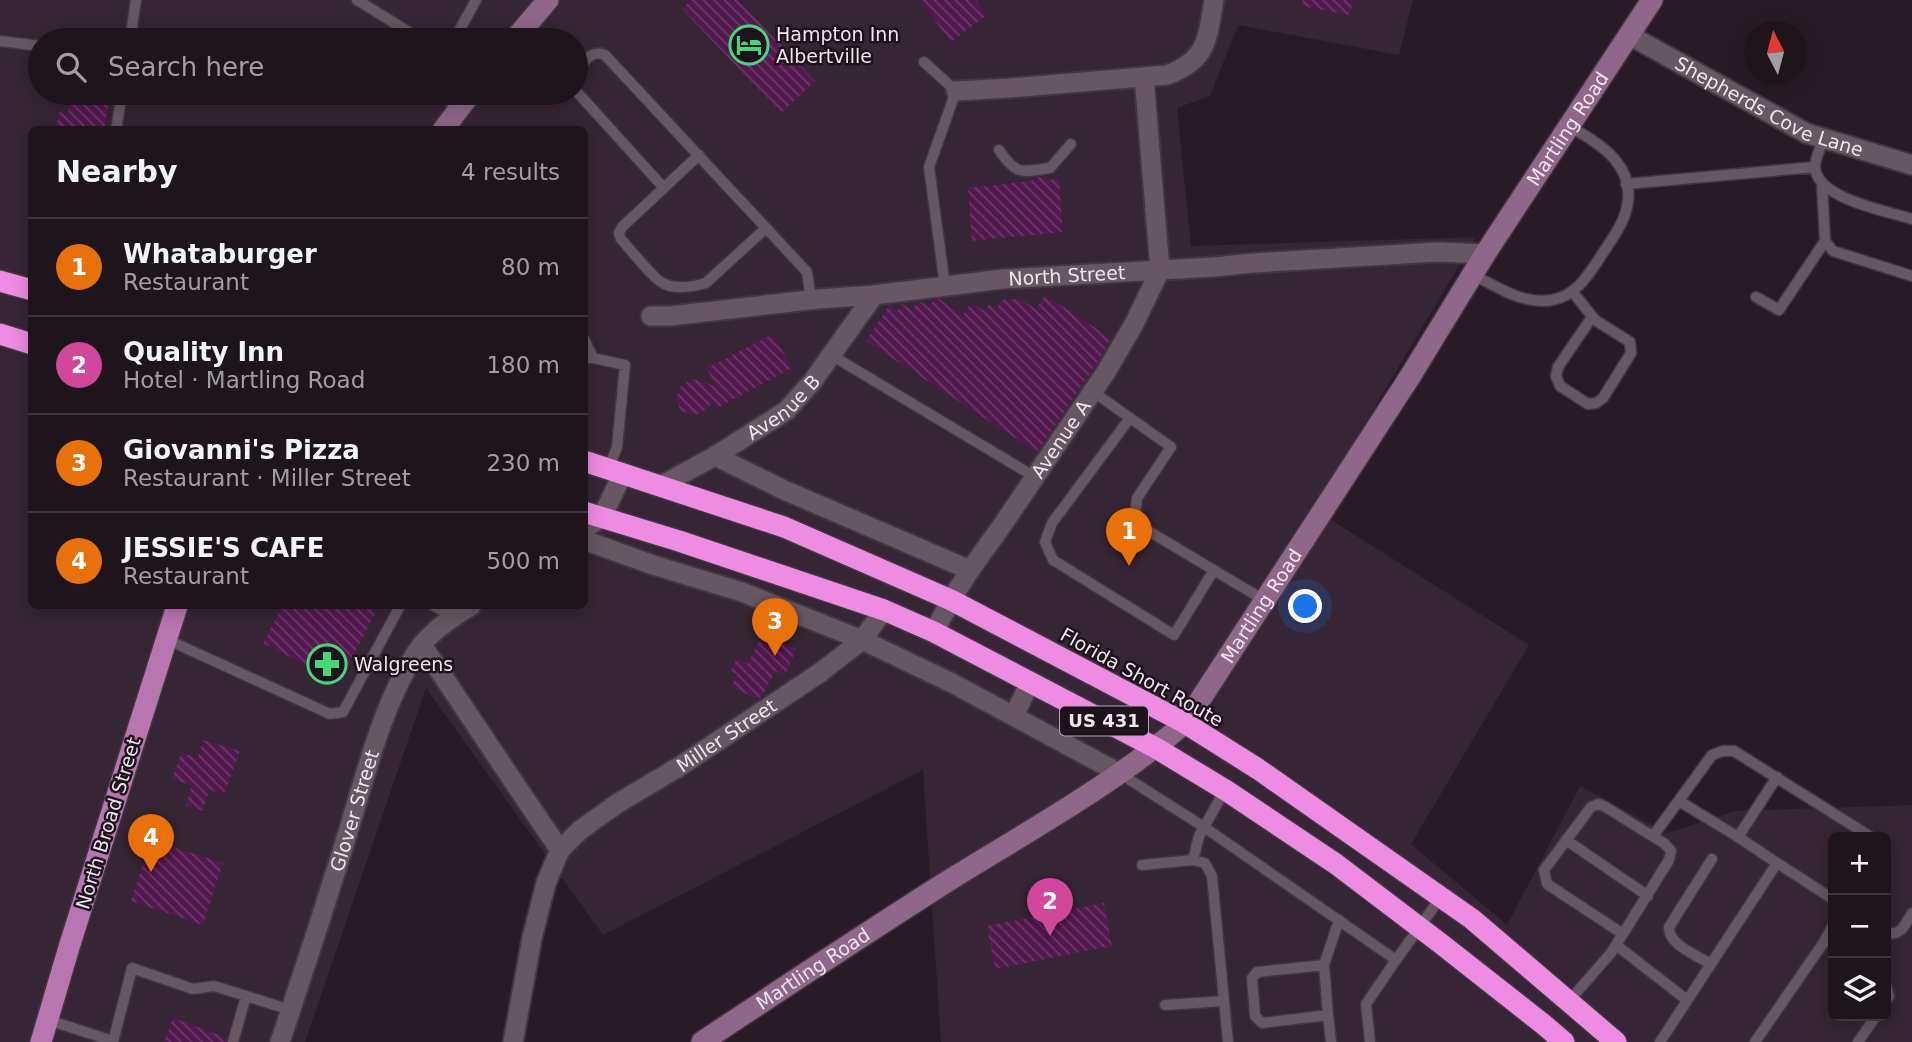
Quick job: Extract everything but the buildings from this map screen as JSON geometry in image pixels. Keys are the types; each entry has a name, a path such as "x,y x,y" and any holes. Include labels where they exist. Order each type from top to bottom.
{"highway":[{"path":"0,281 28,289"},
{"path":"0,334 28,343"},
{"name":"Florida Short Route","path":"588,462 785,527 951,600 1185,723 1258,769 1472,919 1616,1042"},
{"name":"US 431","path":"590,519 692,545 884,610 934,632 1156,748 1336,864 1564,1042"}],"main road":[{"name":"North Broad Street","path":"41,1042 176,609"}],"street":[{"path":"526,28 548,0"},
{"path":"956,91 1167,75 1194,61 1204,43 1214,0"},
{"name":"Martling Road","path":"702,1042 941,886 1067,809 1156,748 1185,723 1411,375 1472,274 1652,0"},
{"name":"Shepherds Cove Lane","path":"1629,35 1806,133 1912,165"},
{"path":"1144,77 1160,270"},
{"path":"449,126 463,105"},
{"name":"North Street","path":"651,316 874,295 1003,279 1438,252 1485,254"},
{"name":"Avenue A","path":"934,632 970,570 1035,477 1134,324 1160,270"},
{"name":"Avenue B","path":"660,486 715,456 786,411 812,382 874,295"},
{"path":"715,456 784,491 970,570"},
{"path":"590,519 616,471"},
{"path":"588,541 653,565 742,592 862,640 952,683 1119,773"},
{"name":"Glover Street","path":"280,1042 376,741 397,688 422,645 440,626 466,609"},
{"name":"Miller Street","path":"513,1042 532,938 547,883 561,850 579,831 618,803 791,694 862,640 884,610"},
{"path":"422,645 561,850"},
{"path":"1014,716 1030,682"}],"lane":[{"path":"132,28 136,0"},
{"path":"357,0 402,28"},
{"path":"461,28 476,0"},
{"path":"0,41 28,44"},
{"path":"588,58 593,53 606,55 699,155 807,272 811,299"},
{"path":"924,62 956,91 929,167 945,286"},
{"path":"588,104 664,188"},
{"path":"117,126 120,105"},
{"path":"1472,274 1531,301 1566,296 1587,278 1622,223 1628,206 1626,184 1623,171 1612,155 1597,142 1570,127"},
{"path":"1823,138 1815,167 1822,184 1825,241 1833,251 1912,276"},
{"path":"999,150 1011,167 1023,171 1050,168 1071,144"},
{"path":"699,155 622,227 619,233 621,239 660,282 673,287 706,283 766,228"},
{"path":"1626,184 1815,167"},
{"path":"1822,184 1838,196 1912,219"},
{"path":"1756,297 1779,310 1825,241"},
{"path":"1572,291 1592,317 1630,342 1631,353 1604,398 1588,404 1560,386 1556,376 1558,367 1592,317"},
{"path":"830,355 1035,477"},
{"path":"589,358 625,365 616,471"},
{"path":"1092,391 1171,447 1138,498 1135,517 1145,529 1264,600"},
{"path":"1130,418 1052,523 1045,542 1053,560 1174,635 1214,570"},
{"path":"165,639 330,714 343,712 398,609"},
{"path":"440,609 453,617"},
{"path":"1653,836 1712,755 1723,751 1734,751 1863,832"},
{"path":"1119,773 1205,827 1396,960"},
{"path":"1738,837 1777,778"},
{"path":"1193,860 1199,836 1224,790"},
{"path":"1678,801 1828,896"},
{"path":"1569,1001 1611,953 1648,896 1669,860 1671,851 1653,836 1598,804 1591,807 1544,870 1547,884 1623,934"},
{"path":"1566,840 1648,896"},
{"path":"1710,964 1674,941 1669,934 1669,927 1712,859"},
{"path":"1142,865 1193,860 1205,863 1212,876 1228,1042"},
{"path":"1660,1042 1777,863"},
{"path":"1370,1042 1366,1004 1441,897"},
{"path":"1891,934 1902,930 1912,913"},
{"path":"1331,1042 1324,965 1339,920"},
{"path":"1755,1042 1828,934"},
{"path":"1824,942 1828,945"},
{"path":"1616,945 1687,1000"},
{"path":"1324,965 1257,972 1252,978 1255,1016 1262,1023 1328,1015"},
{"path":"48,1020 113,1042 132,968 193,989 214,986 290,1010"},
{"path":"233,1042 246,996"},
{"path":"1165,1005 1224,1001"},
{"path":"1858,1042 1873,1021"}],"shaded area":[{"path":"0,0 1413,0 1399,55 1238,25 1210,96 1177,108 1191,246 1476,237 1314,509 1529,645 1411,844 1507,925 1580,786 1667,833 1736,811 1912,805 1912,1042 941,1042 923,770 603,935 426,688 305,1042 0,1042"}],"place":[{"name":"Hampton Inn Albertville","path":"749,45"},
{"name":"Whataburger","path":"1129,566"},
{"name":"Giovanni's Pizza","path":"775,656"},
{"name":"Walgreens","path":"327,664"},
{"name":"JESSIE'S CAFE","path":"151,872"},
{"name":"Quality Inn","path":"1050,936"}]}
